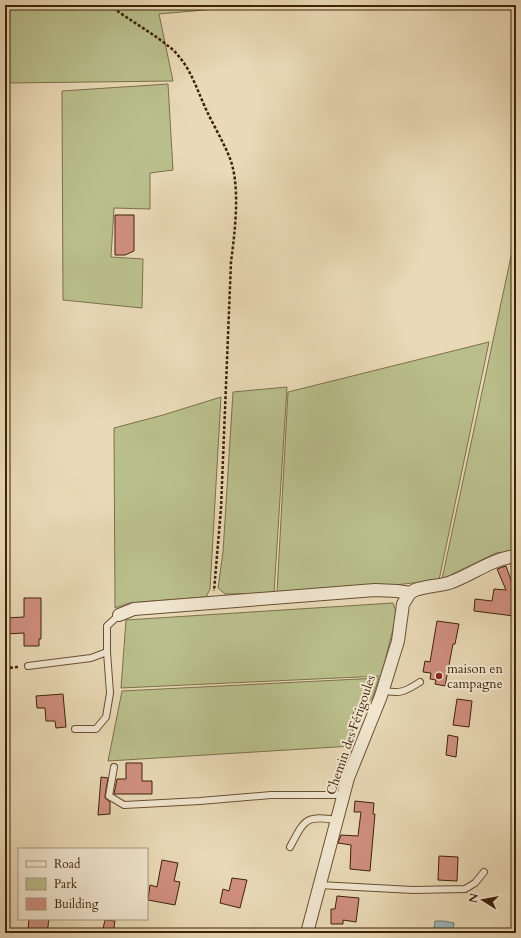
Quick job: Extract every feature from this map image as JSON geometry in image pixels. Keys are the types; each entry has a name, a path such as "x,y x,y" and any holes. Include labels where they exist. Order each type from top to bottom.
{"street":[{"path":"119,615 134,609 213,602 375,590 410,593 419,589 448,583 487,564 516,556"},
{"name":"Chemin des Férigoules","path":"307,933 348,778 383,690 398,641 404,604 410,593"}],"lane":[{"path":"75,729 96,729 106,717 110,693 107,626 119,615"},
{"path":"28,666 91,658 107,652"},
{"path":"383,690 394,693 407,690 420,682"},
{"path":"114,767 109,796 124,805 271,795 344,795"},
{"path":"290,847 301,825 313,818 338,820"},
{"path":"319,885 412,890 465,889 476,883 484,872"}],"path":[{"path":"109,5 172,50 191,73 205,107 229,156 235,176 234,241 231,262 221,508 213,602"},
{"path":"5,668 28,666"}],"green space":[{"path":"5,5 238,5 238,7 159,14 173,81 5,83"},
{"path":"168,84 173,170 150,173 150,209 114,208 111,257 143,259 142,308 63,300 62,91"},
{"path":"516,233 516,551 496,553 442,579"},
{"path":"489,342 439,580 395,585 277,592 288,392"},
{"path":"287,387 274,593 225,594 218,588 223,552 233,392"},
{"path":"221,397 210,589 206,597 129,603 115,608 114,428"},
{"path":"393,603 397,614 381,676 121,688 126,620"},
{"path":"379,678 372,699 353,713 352,746 108,761 122,691"}],"water":[{"path":"435,921 454,923 453,930 434,928"}],"building":[{"path":"115,215 134,215 134,251 125,255 115,255"},
{"path":"506,566 513,586 516,586 516,614 514,611 514,616 474,611 475,599 492,601 494,589 506,590 497,569"},
{"path":"24,598 41,598 41,639 39,639 39,646 24,646 24,633 5,634 5,618 24,617"},
{"path":"437,621 459,624 455,644 453,644 445,686 435,684 436,680 430,679 431,673 423,672 425,661 430,662"},
{"path":"63,694 66,727 56,728 55,721 46,721 45,708 37,708 36,696"},
{"path":"457,699 472,701 469,727 453,725"},
{"path":"448,735 458,737 456,757 446,755"},
{"path":"126,763 142,763 142,781 152,781 152,794 114,794 117,779 126,779"},
{"path":"101,777 108,778 105,798 110,802 110,814 98,815"},
{"path":"355,801 374,803 373,814 375,814 370,871 350,869 351,845 338,843 341,835 358,836 361,812 354,812"},
{"path":"439,856 458,857 457,881 438,880"},
{"path":"162,860 178,863 174,881 180,882 175,905 148,900 150,885 157,887"},
{"path":"232,878 247,880 240,908 220,903 223,889 229,891"},
{"path":"337,896 359,898 356,922 343,920 343,924 331,924 331,909 335,909"},
{"path":"29,920 49,920 47,933 34,933 34,930 28,929"},
{"path":"105,920 115,921 113,933 102,933"}],"place":[{"name":"maison en campagne","path":"439,676"}]}
